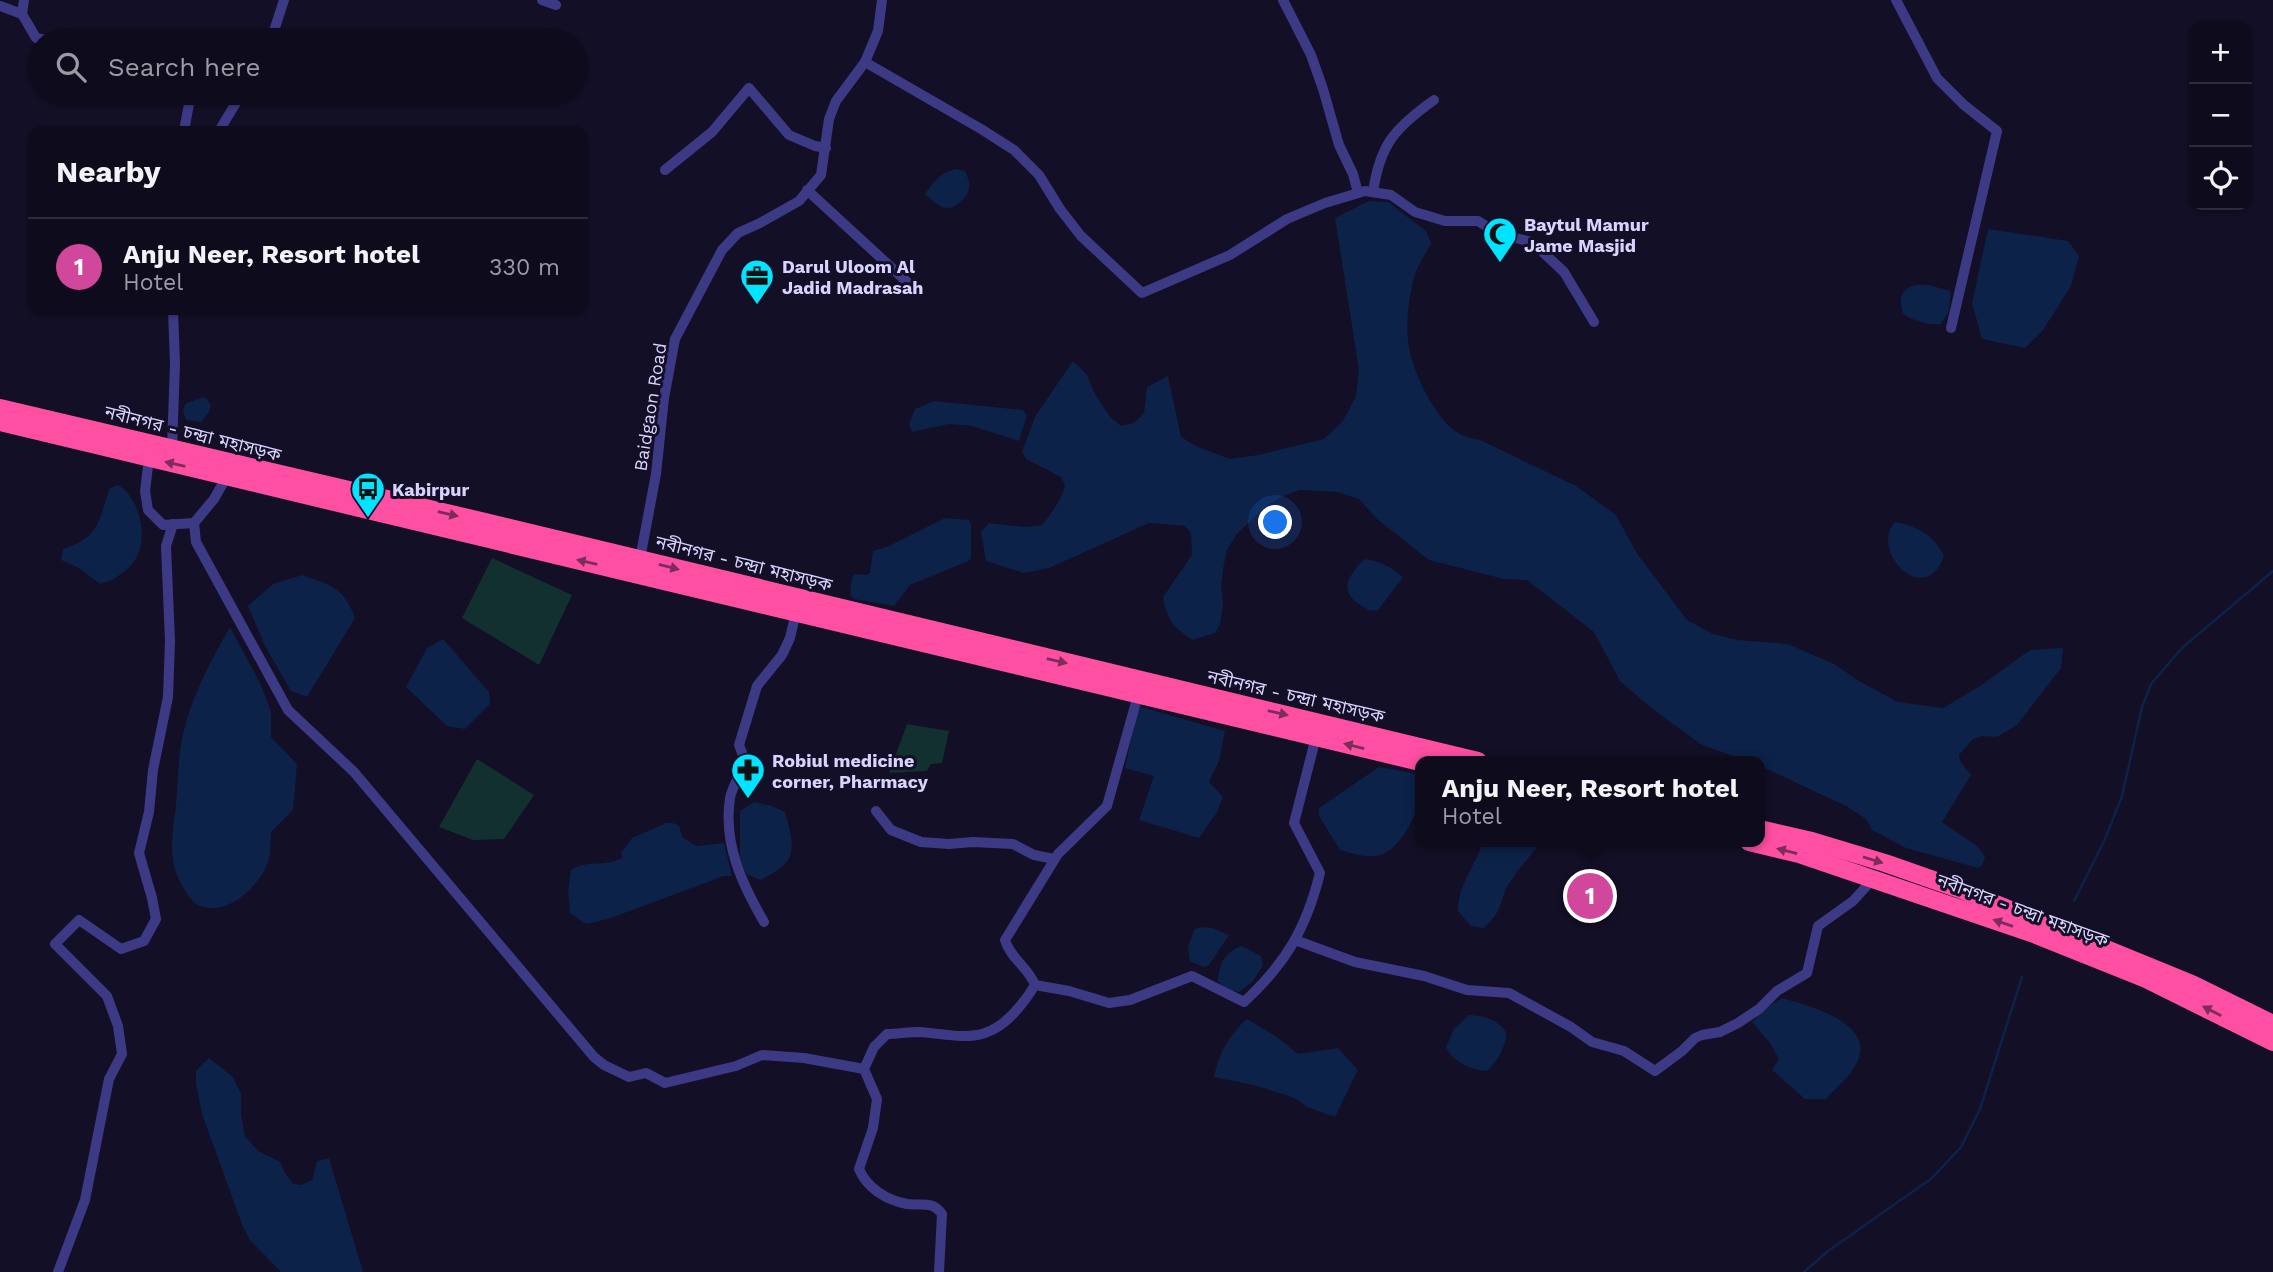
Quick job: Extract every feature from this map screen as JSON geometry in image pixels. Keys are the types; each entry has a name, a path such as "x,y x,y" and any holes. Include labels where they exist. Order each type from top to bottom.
{"highway":[{"name":"নবীনগর - চন্দ্রা মহাসড়ক","path":"0,408 1457,756"},
{"name":"নবীনগর - চন্দ্রা মহাসড়ক","path":"0,422 1415,761"},
{"name":"নবীনগর - চন্দ্রা মহাসড়ক","path":"1765,830 1885,863 1959,889 2192,984 2273,1024"},
{"name":"নবীনগর - চন্দ্রা মহাসড়ক","path":"1765,846 1799,854 2034,934 2146,979 2273,1042"}],"street":[{"path":"24,0 22,14 30,28"},
{"path":"275,28 284,0"},
{"path":"541,0 555,5"},
{"name":"Baidgaon Road","path":"640,559 656,474 664,398 675,339 722,250 738,233 799,201 821,175 829,119 836,101 865,62 878,31 882,0"},
{"path":"1283,0 1311,55 1339,145 1353,174 1358,193"},
{"path":"1896,0 1937,78 1964,105 1997,131 1951,328"},
{"path":"0,6 22,14"},
{"path":"865,62 1014,150 1039,175 1059,209 1081,236 1142,293 1230,254 1287,219 1325,203 1366,191 1391,195 1415,212 1445,221 1478,221 1499,234 1532,242 1564,272 1594,322"},
{"path":"665,170 712,131 749,88 789,135 826,148"},
{"path":"1373,192 1383,150 1417,112 1434,100"},
{"path":"185,126 189,105"},
{"path":"222,126 235,105"},
{"path":"807,191 918,292"},
{"path":"172,448 176,364 173,315"},
{"path":"149,458 145,491 148,510 163,525 194,523"},
{"path":"227,476 214,499 194,523 196,542 288,710 354,772 594,1057 629,1077 646,1073 665,1083 736,1066 762,1055 804,1058 864,1069"},
{"path":"58,1272 85,1200 109,1079 122,1054 118,1026 107,996 55,944 79,920 121,949 144,941 156,919 139,853 149,813 153,770 168,697 170,641 166,546 173,524"},
{"path":"764,922 742,884 733,856 730,796 746,763 739,745 757,687 782,655 790,638 796,612"},
{"path":"1035,985 1032,977 1008,951 1005,940 1054,859 1107,806 1138,695"},
{"path":"1035,985 1069,990 1109,1003 1130,1000 1192,976 1244,1002 1269,978 1295,940 1313,900 1320,873 1294,823 1316,737"},
{"path":"876,811 891,830 921,842 1013,844 1034,855 1054,859"},
{"path":"1295,940 1355,962 1424,976 1467,990 1509,993 1571,1027 1592,1042 1625,1051 1655,1071 1695,1038 1720,1032 1738,1023 1759,1009 1777,991 1808,972 1818,926 1846,906 1873,879"},
{"path":"941,1272 942,1214 928,1203 907,1204 879,1194 864,1181 859,1169 873,1128 877,1099 864,1069 874,1047 887,1034 984,1033 1002,1023 1026,1000 1035,985"}],"green space":[{"path":"492,558 572,595 539,665 462,618"},
{"path":"907,724 949,731 942,763 931,764 927,771 889,773"},
{"path":"477,759 534,795 504,839 473,840 439,827"}],"water":[{"path":"957,169 965,171 969,184 967,195 958,204 950,208 943,207 925,194 942,175"},
{"path":"1369,201 1388,202 1426,231 1431,243 1414,277 1407,330 1411,358 1421,384 1436,410 1445,422 1464,436 1480,440 1576,486 1616,515 1636,552 1687,620 1713,634 1738,640 1788,644 1834,664 1898,702 1943,708 1980,686 2030,650 2063,648 2061,668 2017,725 1997,737 1983,736 1973,739 1959,755 1960,761 1971,775 1942,822 1977,846 1985,857 1982,865 1978,868 1906,848 1872,830 1866,819 1846,806 1765,768 1765,756 1733,756 1702,745 1620,681 1594,632 1527,580 1504,579 1429,560 1377,519 1359,499 1338,492 1300,490 1283,496 1266,506 1237,534 1227,550 1224,564 1220,624 1215,633 1193,640 1172,623 1163,597 1192,555 1191,533 1185,526 1149,523 1049,568 1024,573 986,561 981,532 989,523 1026,527 1042,525 1061,496 1065,485 1061,477 1026,459 1022,451 1036,415 1073,361 1087,375 1095,394 1110,417 1121,426 1134,423 1144,413 1147,387 1168,376 1181,437 1198,447 1230,459 1324,439 1343,421 1356,396 1359,370 1335,218"},
{"path":"1988,229 2068,241 2079,256 2071,286 2043,330 2025,348 1982,339 1972,303"},
{"path":"1916,285 1951,291 1949,311 1941,324 1921,322 1903,314 1903,292"},
{"path":"203,397 211,405 209,412 201,422 186,420 183,411 185,404"},
{"path":"934,401 1023,410 1027,416 1019,441 972,426 949,424 912,432 909,424 915,409"},
{"path":"118,485 135,505 141,522 142,541 138,555 130,567 112,580 100,584 79,568 61,560 63,549 92,533 100,519 110,488"},
{"path":"945,518 969,520 971,558 968,561 910,585 894,606 854,599 850,595 852,577 855,574 870,573 873,551 889,546"},
{"path":"1895,522 1924,533 1940,549 1944,556 1937,570 1928,577 1908,574 1892,556 1888,544 1889,532"},
{"path":"1364,559 1385,565 1403,577 1378,610 1373,611 1362,606 1347,589 1353,572"},
{"path":"302,575 341,593 355,618 307,697 291,691 265,646 248,606 273,584"},
{"path":"230,627 260,683 271,711 271,737 297,764 293,810 271,832 270,856 265,869 240,898 219,908 207,908 192,901 178,877 174,867 172,837 180,751 187,718 206,671"},
{"path":"443,639 489,692 490,704 465,729 447,726 406,687 427,648"},
{"path":"1138,706 1225,731 1219,761 1209,782 1223,797 1217,812 1199,838 1139,820 1154,776 1125,768"},
{"path":"1379,767 1415,773 1413,819 1399,841 1383,854 1367,856 1340,850 1319,816 1319,808"},
{"path":"754,802 785,812 792,845 788,860 782,867 760,880 746,874 740,860 740,811"},
{"path":"666,823 679,826 682,837 696,846 724,843 732,876 724,876 608,919 586,924 570,913 568,892 571,870 583,865 608,863 622,858 621,853 632,838"},
{"path":"1481,847 1537,847 1506,888 1495,916 1483,928 1471,926 1458,911 1461,892"},
{"path":"1203,927 1229,935 1209,965 1203,967 1190,961 1188,946 1195,929"},
{"path":"1242,946 1261,956 1263,966 1252,982 1239,992 1226,989 1218,981 1224,959 1231,951"},
{"path":"1782,998 1837,1018 1857,1037 1861,1049 1857,1062 1826,1099 1805,1099 1772,1070 1779,1059 1770,1043 1752,1022 1767,1007"},
{"path":"1469,1015 1489,1019 1505,1031 1504,1046 1487,1071 1463,1064 1453,1057 1446,1047 1454,1029"},
{"path":"1247,1019 1277,1037 1298,1054 1338,1048 1358,1070 1335,1117 1307,1107 1286,1095 1214,1077 1226,1045"},
{"path":"209,1058 233,1077 241,1094 245,1136 258,1151 280,1162 293,1184 301,1185 312,1180 317,1161 329,1158 363,1272 281,1272 250,1240 202,1114 196,1071"}],"waterway":[{"path":"2074,901 2105,839 2122,796 2142,707 2151,684 2182,648 2273,571"},
{"path":"1804,1272 1828,1251 1932,1178 1961,1147 1980,1109 2022,977"}],"place":[{"name":"Baytul Mamur Jame Masjid","path":"1500,264"},
{"name":"Darul Uloom Al Jadid Madrasah","path":"757,306"},
{"name":"Kabirpur","path":"368,519"},
{"name":"Robiul medicine corner, Pharmacy","path":"748,800"},
{"name":"Anju Neer, Resort hotel","path":"1590,896"}]}
